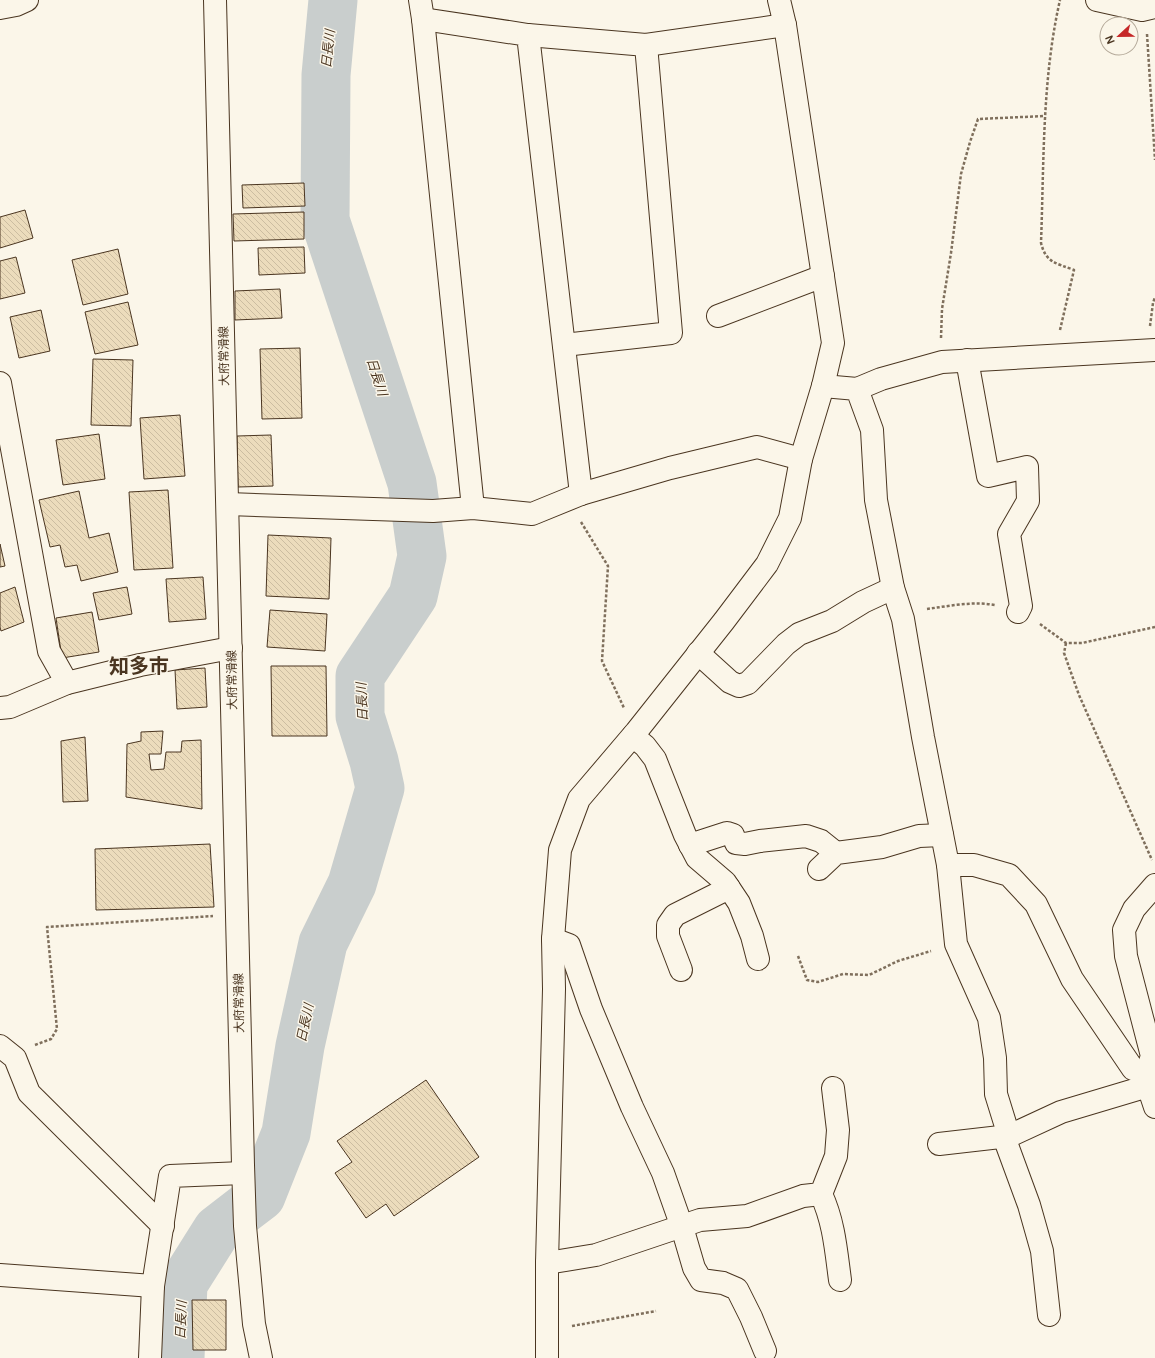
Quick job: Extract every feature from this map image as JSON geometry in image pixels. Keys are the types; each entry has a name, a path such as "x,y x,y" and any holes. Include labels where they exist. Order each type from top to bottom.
{"street":[{"path":"0,8 16,5 27,0"},
{"name":"大府常滑線","path":"215,0 245,1226 254,1324 261,1358"},
{"path":"547,1358 547,1263 554,989 553,939 560,850 579,799 634,734 767,564 790,518 801,459 824,386 833,343 785,25 779,0"},
{"path":"1097,0 1142,10 1151,8"},
{"path":"473,508 421,10 528,35 646,45 785,25"},
{"path":"528,35 564,345 574,496"},
{"path":"564,345 671,333 646,45"},
{"path":"718,316 823,276"},
{"path":"824,386 857,389 881,379 942,362 1155,350"},
{"path":"967,360 988,476 1028,467 1028,501 1009,534 1021,606 1018,612"},
{"path":"0,383 49,651 67,683"},
{"path":"857,389 872,430 876,500 893,588 903,619 948,865 956,944 989,1018 995,1058 996,1094 1007,1136 1042,1251 1049,1315"},
{"path":"228,504 433,511 473,508 532,514 574,496 670,468 757,447 801,459"},
{"path":"698,653 730,682 739,686 748,683 786,644 799,634 832,621 863,602 893,588"},
{"path":"0,708 10,707 67,683 140,665 231,648"},
{"path":"634,734 655,760 690,845 697,858 725,882 739,903 752,936 758,958"},
{"path":"690,845 727,833 733,835 736,843 744,844 806,836 821,841 836,853"},
{"path":"819,870 836,853 882,846 919,836 942,835"},
{"path":"948,865 974,866 1009,875 1036,904 1072,979 1128,1063 1147,1080"},
{"path":"1155,885 1134,909 1124,930 1126,956 1152,1056 1147,1080 1155,1107"},
{"path":"681,970 668,936 668,925 675,915 729,888"},
{"path":"553,939 569,944 591,1009 632,1107 663,1173 682,1226 694,1268 701,1280 723,1283 737,1289 751,1317 765,1351"},
{"path":"7,1051 29,1093 163,1226"},
{"path":"939,1144 1007,1136 1061,1112 1147,1080"},
{"path":"833,1088 838,1130 836,1156 822,1194 835,1234 840,1280"},
{"path":"150,1358 153,1286 170,1176 244,1183"},
{"path":"547,1263 596,1255 700,1220 747,1216 803,1196 822,1194"},
{"path":"0,1275 153,1286"}],"path":[{"path":"1056,356 1056,347 1074,270 1051,260 1044,254 1041,243 1046,92 1060,0"},
{"path":"1151,8 1147,48 1155,160"},
{"path":"942,362 940,355 942,310 961,174 978,119 1045,116"},
{"path":"574,496 608,566 602,661 634,734"},
{"path":"1066,643 1064,653 1079,695 1152,861"},
{"path":"7,1051 32,1046 51,1039 57,1029 47,927 237,915"},
{"path":"798,956 807,980 818,982 843,974 869,975 898,961 956,944"},
{"path":"547,1330 656,1311"}],"building":[{"path":"304,183 305,206 243,208 242,185"},
{"path":"25,210 33,238 0,248 0,217"},
{"path":"304,212 304,239 234,241 233,214"},
{"path":"304,247 305,273 259,275 258,248"},
{"path":"118,249 128,294 83,305 72,260"},
{"path":"16,257 25,293 0,299 0,261"},
{"path":"280,289 282,318 235,320 235,291"},
{"path":"128,302 138,345 95,354 85,312"},
{"path":"41,310 50,351 19,358 10,317"},
{"path":"300,348 302,418 262,419 260,349"},
{"path":"93,359 133,360 131,426 91,425"},
{"path":"180,415 185,476 144,479 140,418"},
{"path":"99,434 105,479 63,485 56,440"},
{"path":"271,435 273,486 238,487 237,436"},
{"path":"168,490 173,568 134,570 129,492"},
{"path":"79,491 89,538 109,533 118,572 81,581 77,565 65,567 60,545 50,547 39,500"},
{"path":"268,535 331,538 329,599 266,596"},
{"path":"0,544 5,566 0,567"},
{"path":"203,577 206,619 169,622 166,579"},
{"path":"15,587 24,622 1,631 0,593"},
{"path":"127,587 132,614 99,620 93,593"},
{"path":"270,610 327,614 325,651 267,647"},
{"path":"92,612 99,652 62,658 56,618"},
{"path":"271,666 326,666 327,736 272,736"},
{"path":"205,668 207,707 177,709 175,670"},
{"path":"163,731 161,754 149,754 151,770 164,769 166,752 181,752 182,741 201,740 202,809 126,797 127,744 141,741 141,732"},
{"path":"85,737 88,801 63,802 61,741"},
{"path":"210,844 214,907 96,910 95,849"},
{"path":"426,1080 479,1157 394,1216 386,1204 366,1218 335,1173 352,1162 337,1141"},
{"path":"192,1300 226,1300 226,1350 193,1350"}],"waterway":[{"name":"日長川","path":"180,1358 183,1284 217,1230 261,1196 286,1133 300,1046 323,943 352,884 380,788 374,761 360,716 360,676 413,596 422,556 412,483 325,220 326,75 333,0"}],"district":[{"name":"知多市","path":"139,666"}]}
